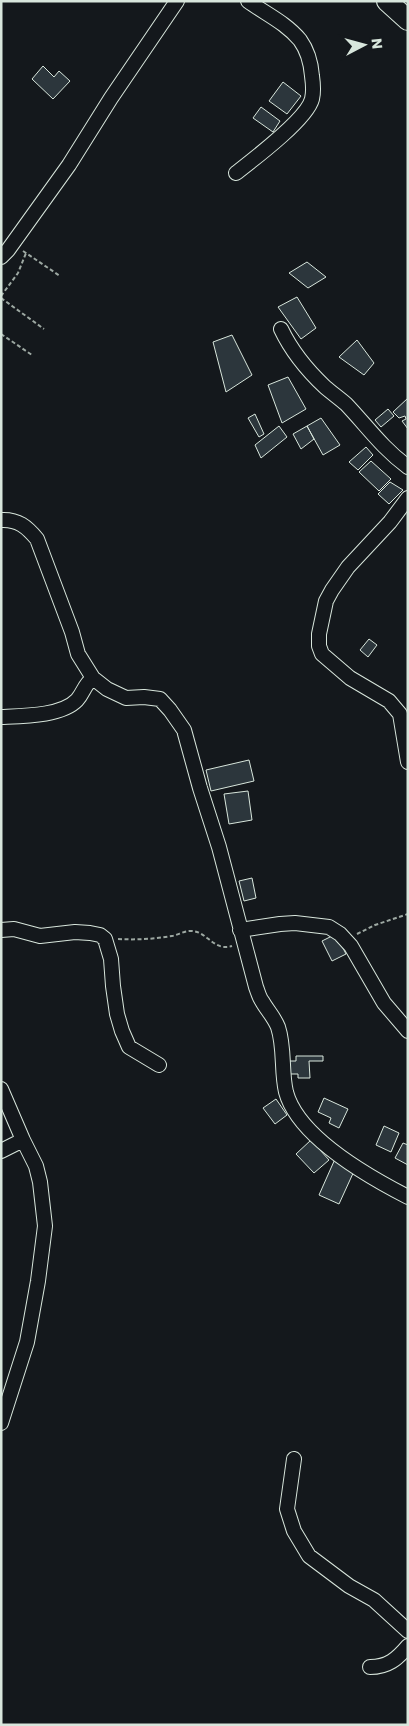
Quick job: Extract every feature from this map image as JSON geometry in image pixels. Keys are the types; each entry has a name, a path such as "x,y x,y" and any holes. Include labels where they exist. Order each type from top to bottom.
{"highway":[{"path":"387,1 408,20"}],"street":[{"path":"1,257 13,244 69,166 111,98 177,1"},
{"path":"236,173 259,155 306,112 312,100 313,89 312,69 308,54 300,40 275,17 248,1"},
{"path":"280,329 285,339 312,373 344,402 393,456 408,466"},
{"path":"408,498 390,522 348,567 332,590 326,601 319,634 319,646 322,654 350,678 389,701 400,714 408,762"},
{"path":"1,520 16,521 28,528 37,539 72,632 78,654 93,678 106,689 126,698 144,697 160,699 184,730 219,847 256,987 262,1002 275,1019 279,1029 283,1074 287,1094 294,1110 308,1127 343,1159 365,1174 408,1197"},
{"path":"1,717 25,716 67,708 78,698 86,683 93,678"},
{"path":"241,936 280,924 295,923 329,927 340,934 346,941 384,1003 408,1032"},
{"path":"1,930 14,929 40,936 75,932 90,933 105,938 111,960 113,986 122,1031 129,1047 159,1066"},
{"path":"1,1089 36,1166 40,1182 45,1226 38,1281 27,1342 1,1423"},
{"path":"1,1151 23,1140"},
{"path":"294,1459 287,1509 294,1531 309,1556 349,1586 374,1600 408,1631"},
{"path":"370,1666 380,1667 387,1665 394,1661 408,1646"}],"path":[{"path":"13,244 60,276"},
{"path":"26,253 18,273 1,297 44,329"},
{"path":"1,334 32,355"},
{"path":"346,941 375,925 408,914"},
{"path":"105,938 135,940 163,938 191,931 204,936 221,947 227,947 241,936"}],"building":[{"path":"43,66 54,77 59,71 70,81 53,99 32,79"},
{"path":"283,82 301,96 287,114 269,101"},
{"path":"261,107 280,121 273,132 253,118"},
{"path":"307,262 326,277 308,288 289,273"},
{"path":"297,297 316,328 301,339 278,307"},
{"path":"232,335 252,375 226,392 213,342"},
{"path":"357,340 374,363 364,375 339,357"},
{"path":"288,377 306,409 282,423 268,385"},
{"path":"408,398 408,429 402,421 406,419 405,416 399,418 393,412"},
{"path":"388,409 394,416 381,427 375,420"},
{"path":"255,414 264,434 259,437 248,418"},
{"path":"321,418 340,445 323,455 307,426"},
{"path":"279,426 287,437 261,458 255,445"},
{"path":"307,426 314,439 301,449 293,434"},
{"path":"366,447 373,455 358,470 349,462"},
{"path":"371,461 391,479 379,491 359,472"},
{"path":"390,482 403,490 389,504 378,494"},
{"path":"369,639 377,645 368,657 360,650"},
{"path":"249,760 254,781 211,791 206,770"},
{"path":"248,791 252,820 229,824 224,794"},
{"path":"252,878 256,898 244,901 239,881"},
{"path":"336,934 346,954 332,961 322,941"},
{"path":"296,1056 323,1056 323,1061 309,1061 310,1078 298,1078 298,1074 289,1074 289,1061 296,1061"},
{"path":"324,1098 348,1109 339,1128 329,1123 331,1118 318,1112"},
{"path":"276,1099 287,1115 275,1124 263,1108"},
{"path":"384,1126 399,1133 391,1152 376,1145"},
{"path":"311,1140 329,1160 314,1173 296,1154"},
{"path":"403,1143 408,1145 408,1165 395,1158"},
{"path":"335,1159 355,1169 339,1204 319,1195"}]}
